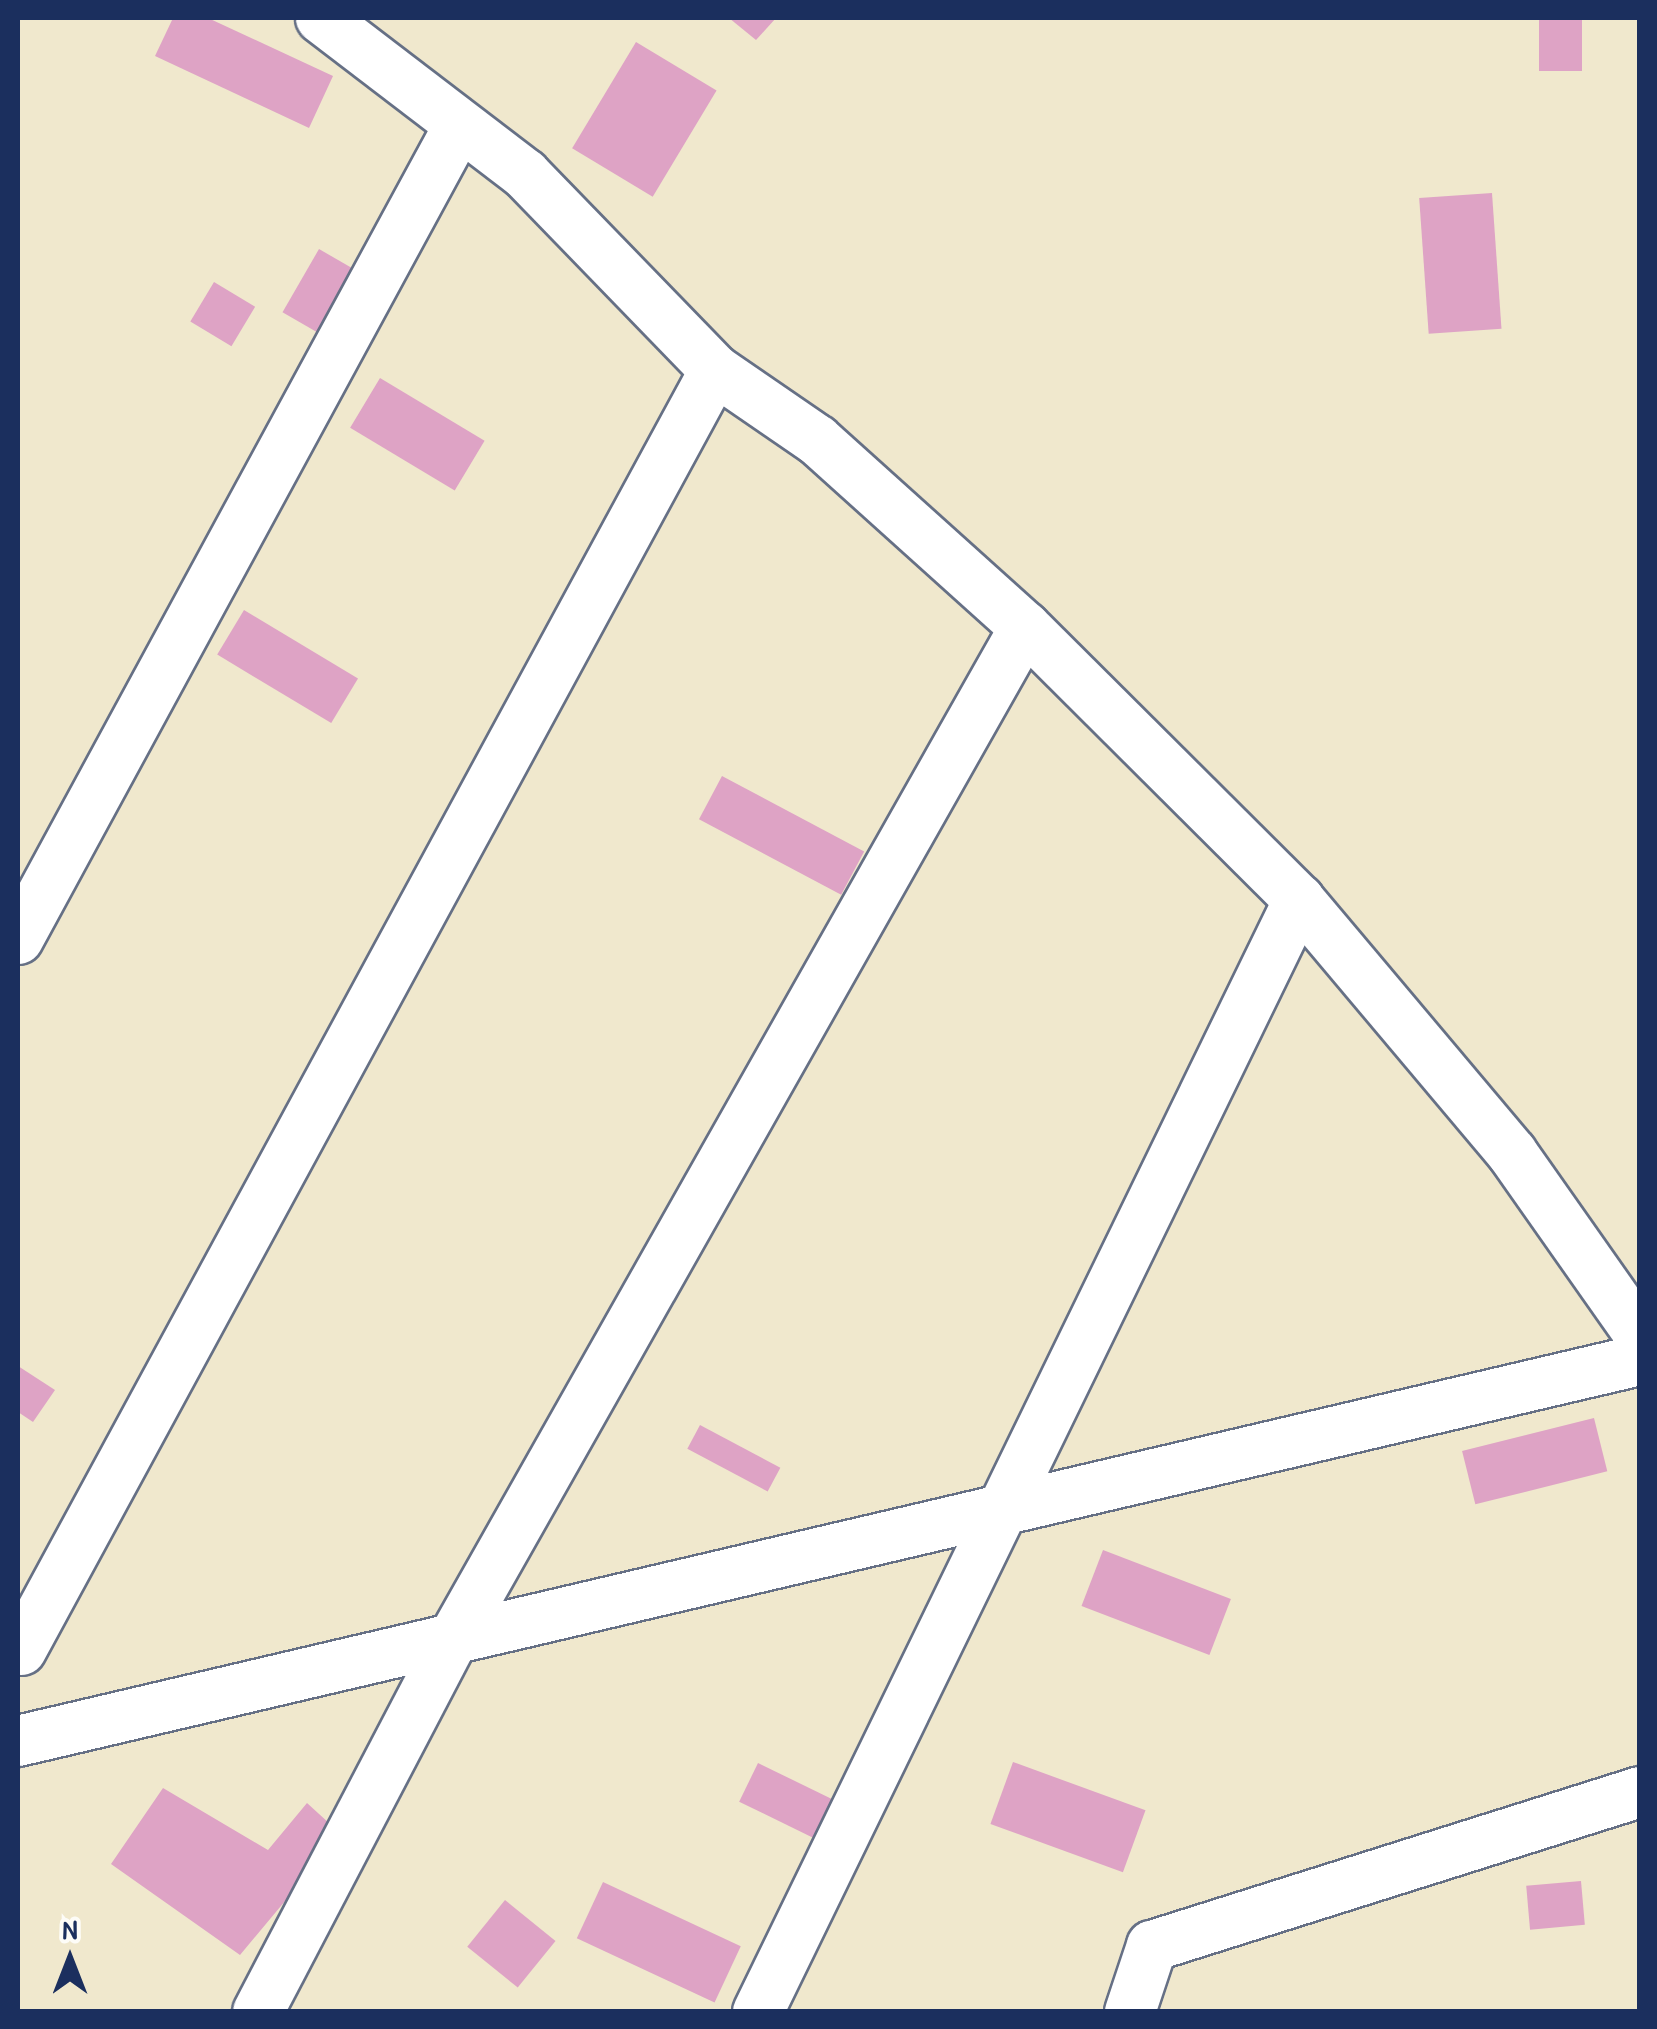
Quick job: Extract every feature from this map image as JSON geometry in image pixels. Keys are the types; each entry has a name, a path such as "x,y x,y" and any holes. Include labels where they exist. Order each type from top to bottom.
{"street":[{"path":"321,18 458,128 525,174 715,370 817,440 1025,628 1299,900 1512,1153 1640,1334"},
{"path":"19,932 458,128"},
{"path":"21,1650 715,370"},
{"path":"258,2012 453,1639 1025,628"},
{"path":"758,2012 1299,900"},
{"path":"18,1741 1640,1360"},
{"path":"1130,2012 1152,1946 1640,1792"}],"building":[{"path":"173,18 208,18 333,76 309,128 155,56"},
{"path":"729,18 776,18 756,40"},
{"path":"1539,18 1582,18 1582,71 1539,71"},
{"path":"636,42 717,90 653,197 572,148"},
{"path":"1492,193 1501,329 1429,334 1419,198"},
{"path":"319,249 367,277 331,340 282,312"},
{"path":"214,282 255,307 231,346 190,321"},
{"path":"380,378 485,441 455,491 350,428"},
{"path":"244,610 358,679 331,723 217,655"},
{"path":"722,776 864,852 841,895 699,819"},
{"path":"18,1366 55,1390 33,1422 18,1412"},
{"path":"1594,1418 1607,1471 1475,1504 1462,1451"},
{"path":"700,1425 780,1468 768,1492 687,1449"},
{"path":"1103,1550 1231,1599 1209,1655 1081,1606"},
{"path":"1013,1762 1145,1810 1123,1872 990,1824"},
{"path":"758,1763 834,1800 816,1839 739,1802"},
{"path":"163,1788 268,1850 307,1803 341,1834 240,1955 111,1864"},
{"path":"1581,1881 1585,1925 1530,1930 1526,1886"},
{"path":"603,1882 741,1946 715,2002 577,1938"},
{"path":"505,1900 556,1941 518,1988 467,1947"}]}
